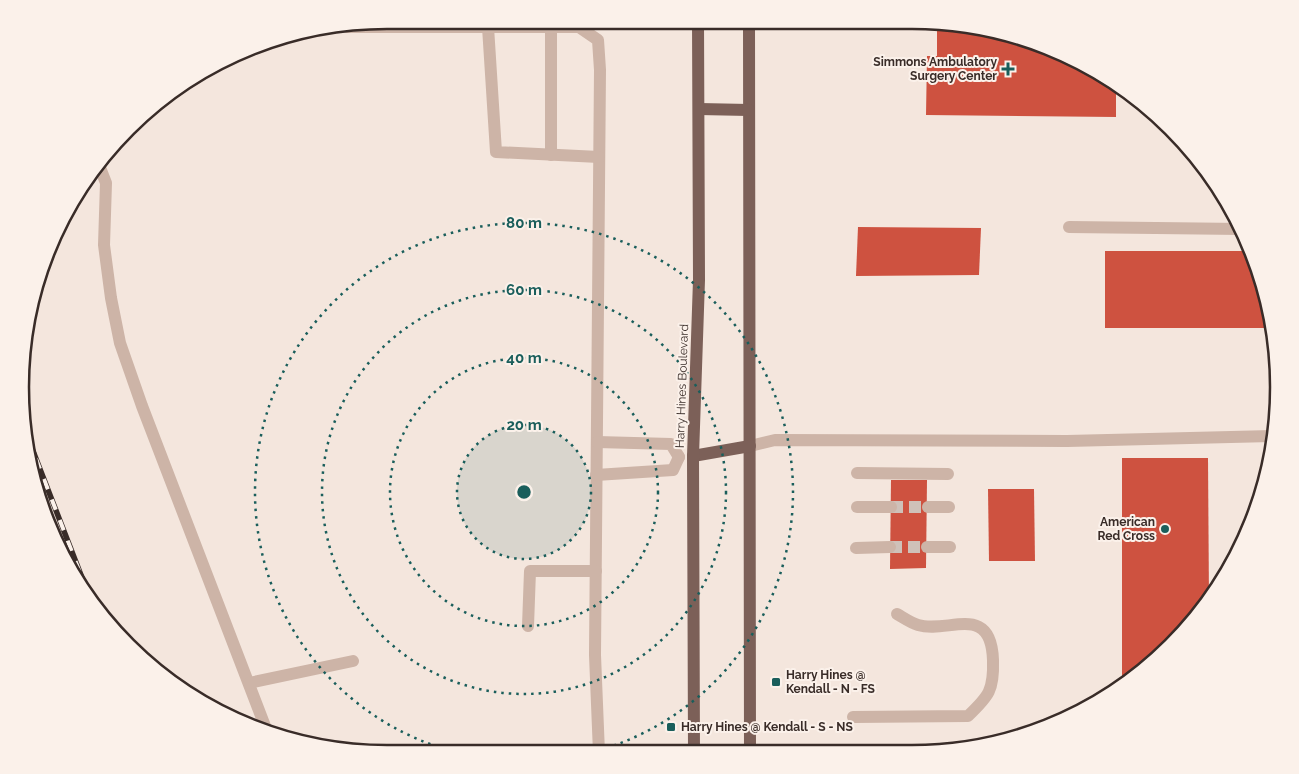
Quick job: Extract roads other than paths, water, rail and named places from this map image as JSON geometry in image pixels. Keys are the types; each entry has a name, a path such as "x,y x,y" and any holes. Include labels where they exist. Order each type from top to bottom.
{"main road":[{"name":"Harry Hines Boulevard","path":"694,745 693,456 699,280 698,29"},
{"path":"750,29 750,745"},
{"path":"699,109 749,110"},
{"path":"693,456 750,446"}],"lane":[{"path":"488,29 496,152 599,157"},
{"path":"551,29 551,155"},
{"path":"582,29 598,40 600,70 595,655 600,745"},
{"path":"101,171 106,183 104,245 111,298 120,343 142,406 264,723"},
{"path":"1069,227 1233,229"},
{"path":"750,446 775,440 1067,441 1267,436"},
{"path":"597,442 671,444 679,457"},
{"path":"679,457 693,456"},
{"path":"596,475 673,470 679,457"},
{"path":"857,473 948,474"},
{"path":"857,507 891,507"},
{"path":"928,507 949,507"},
{"path":"856,548 890,547"},
{"path":"927,547 950,547"},
{"path":"528,626 530,571 596,571"},
{"path":"853,717 968,716 988,697 994,676 993,645 985,632 972,624 919,625 897,614"},
{"path":"249,683 353,661"}],"tunnel":[{"path":"891,507 928,507"},
{"path":"890,547 927,547"}],"railway":[{"path":"37,461 78,568"}],"place":[{"name":"Simmons Ambulatory Surgery Center","path":"1008,69"},
{"name":"American Red Cross","path":"1165,529"},
{"name":"Harry Hines @ Kendall - N - FS","path":"776,682"},
{"name":"Harry Hines @ Kendall - S - NS","path":"671,727"}]}
